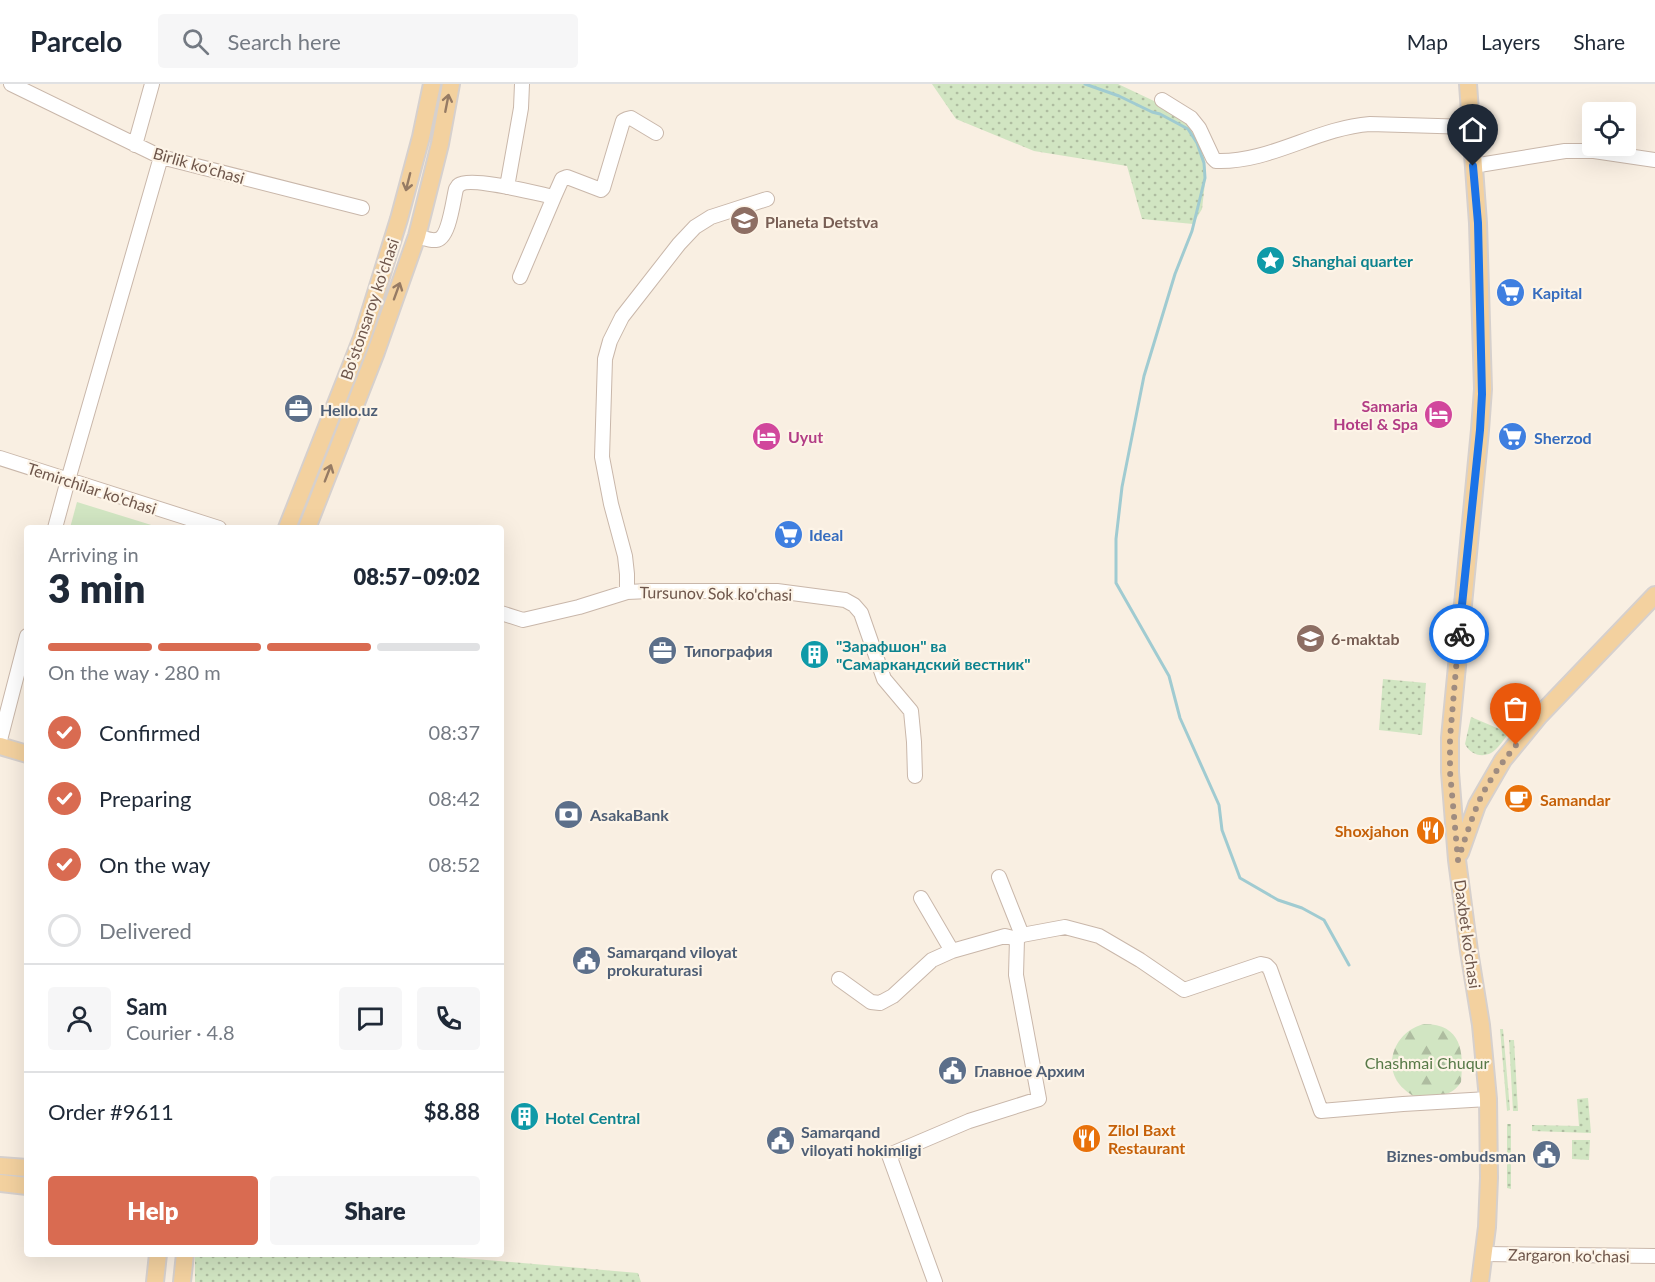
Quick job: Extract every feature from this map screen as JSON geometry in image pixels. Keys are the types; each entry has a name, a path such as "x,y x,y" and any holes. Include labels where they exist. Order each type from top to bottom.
{"main road":[{"name":"Bo'stonsaroy ko'chasi","path":"288,525 362,338 399,219 421,137 432,84"},
{"name":"Bo'stonsaroy ko'chasi","path":"308,525 376,352 417,236 440,144 451,84"},
{"name":"Daxbet ko'chasi","path":"1468,84 1478,223 1483,388 1450,738 1450,772 1458,860 1481,1024 1488,1099 1489,1178 1480,1282"},
{"path":"1458,860 1477,805 1503,760 1540,716 1655,595"},
{"path":"0,746 24,753"},
{"path":"0,1166 24,1168"},
{"path":"0,1183 24,1186"},
{"path":"155,1282 158,1257"},
{"path":"182,1282 185,1257"}],"street":[{"name":"Birlik ko'chasi","path":"11,84 161,157 362,208"},
{"path":"135,145 152,84"},
{"path":"507,187 521,108 522,84"},
{"path":"1162,100 1191,118 1199,128 1216,161 1252,158 1354,125 1471,127"},
{"path":"520,277 562,179 564,177 601,190 623,121 631,118 656,133"},
{"path":"1473,166 1565,151 1594,151 1655,160"},
{"path":"56,525 161,157"},
{"path":"417,236 435,240 442,238 446,232 456,189 459,185 466,183 507,187 554,198"},
{"path":"627,592 625,556 611,504 602,457 605,359 610,340 622,317 695,227 711,217 767,199"},
{"name":"Temirchilar ko'chasi","path":"0,458 210,525"},
{"name":"Tursunov Sok ko'chasi","path":"504,614 523,620 579,607 627,592 777,591 845,600 861,613 884,679 911,711 915,776"},
{"path":"0,740 24,648"},
{"path":"935,1282 889,1155 969,1121 1039,1099 1016,975 1020,937 999,877"},
{"path":"921,898 952,951"},
{"path":"839,979 871,1002 880,1003 893,996 932,960 952,951 1005,936 1020,937 1065,927 1099,936 1184,990 1266,964 1270,969 1321,1112 1488,1099"},
{"name":"Zargaron ko'chasi","path":"1484,1254 1655,1256"}],"green space":[{"path":"932,84 1118,84 1189,120 1203,145 1206,174 1202,209 1193,224 1142,219 1127,166 1034,151 956,119"},
{"path":"77,502 151,525 71,525"},
{"path":"1383,679 1426,683 1422,735 1379,730"},
{"path":"1471,717 1509,733 1491,753 1476,754 1465,744"},
{"name":"Chashmai Chuqur","path":"1424,1024 1437,1025 1453,1034 1461,1050 1462,1071 1461,1082 1453,1091 1420,1098 1407,1092 1397,1080 1392,1061 1394,1051 1405,1034"},
{"path":"1500,1029 1503,1029 1510,1110 1507,1111"},
{"path":"1509,1040 1514,1040 1518,1111 1513,1111"},
{"path":"1588,1098 1591,1133 1532,1131 1532,1125 1579,1126 1577,1099"},
{"path":"1507,1124 1511,1124 1511,1189 1507,1188"},
{"path":"1572,1140 1590,1140 1589,1160 1572,1159"},
{"path":"195,1257 451,1257 638,1273 641,1282 195,1282"}],"waterway":[{"path":"1085,84 1119,96 1188,129 1197,143 1204,163 1205,178 1192,231 1175,274 1144,376 1122,487 1116,539 1116,583 1169,676 1180,718 1219,805 1222,830 1240,878 1278,900 1302,908 1324,920 1349,965"}],"way so far":[{"path":"1459,634 1450,738 1450,772 1458,860 1484,790 1503,760 1516,745"}],"place":[{"name":"Planeta Detstva","path":"744,221"},
{"name":"Shanghai quarter","path":"1271,260"},
{"name":"Kapital","path":"1511,292"},
{"name":"Hello.uz","path":"299,409"},
{"name":"Samaria Hotel & Spa","path":"1439,414"},
{"name":"Uyut","path":"767,436"},
{"name":"Sherzod","path":"1513,437"},
{"name":"Ideal","path":"788,534"},
{"name":"6-maktab","path":"1310,638"},
{"name":"Типография","path":"663,650"},
{"name":"\"Зарафшон\" ва \"Самаркандский вестник\"","path":"815,654"},
{"name":"Samandar","path":"1519,799"},
{"name":"AsakaBank","path":"569,814"},
{"name":"Shoxjahon","path":"1430,830"},
{"name":"Samarqand viloyat prokuraturasi","path":"586,960"},
{"name":"Главное Архим","path":"953,1070"},
{"name":"Hotel Central","path":"524,1117"},
{"name":"Zilol Baxt Restaurant","path":"1087,1138"},
{"name":"Samarqand viloyati hokimligi","path":"780,1140"},
{"name":"Biznes-ombudsman","path":"1547,1155"}],"route":[{"path":"1459,634 1482,394 1478,223 1473,166"}]}
